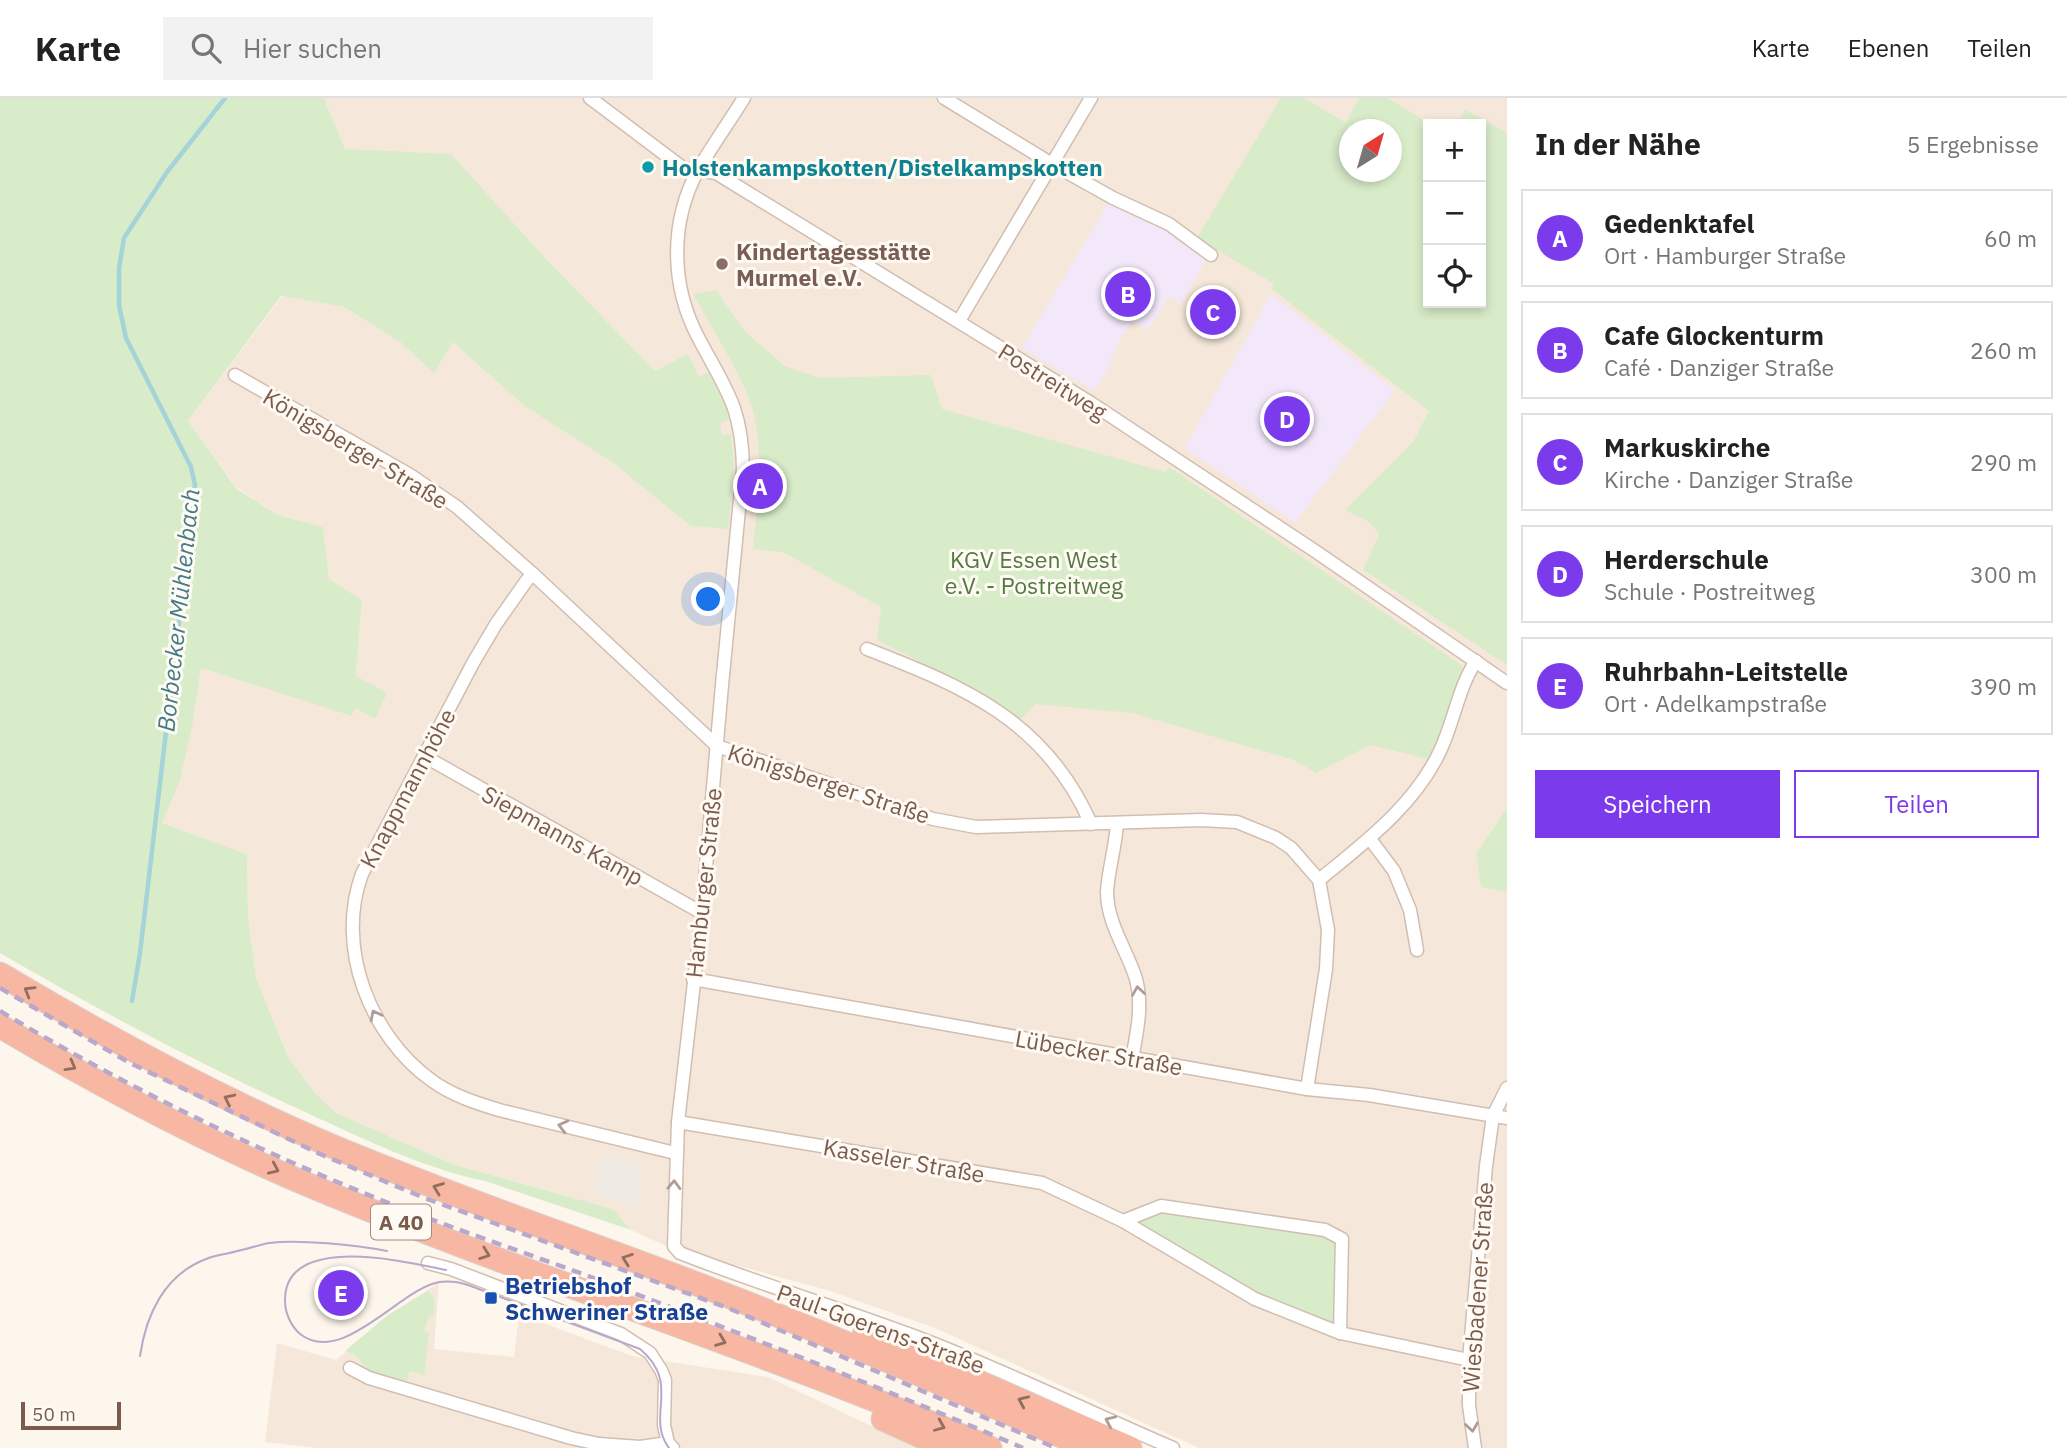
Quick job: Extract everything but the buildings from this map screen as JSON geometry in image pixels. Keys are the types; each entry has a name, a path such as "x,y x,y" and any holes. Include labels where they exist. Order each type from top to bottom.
{"highway":[{"name":"A 40","path":"0,974 173,1071 331,1146 737,1299 1089,1448"},
{"name":"A 40","path":"0,1026 157,1113 317,1188 459,1245 807,1374 990,1448"},
{"path":"737,1299 832,1323 895,1346 1130,1448"},
{"path":"807,1374 880,1418 947,1448"}],"street":[{"name":"Postreitweg","path":"590,98 683,168 716,173 1091,403 1315,551 1507,683"},
{"name":"Hamburger Straße","path":"675,1153 702,914 743,478 743,437 732,398 688,316 680,292 676,249 682,214 698,171 744,98"},
{"path":"944,98 1052,164 1113,198 1169,224 1211,255"},
{"path":"959,321 1091,98"},
{"name":"Königsberger Straße","path":"235,376 432,489 482,528 718,746 933,819 976,827 1201,820 1237,822 1276,838 1291,848 1319,880"},
{"name":"Knappmannhöhe","path":"533,574 484,643 368,860 357,889 354,920 360,978 378,1022 391,1041 410,1062 446,1090 499,1110 675,1153"},
{"path":"867,649 937,676 998,710 1031,737 1058,766 1076,792 1091,824"},
{"path":"1307,1089 1326,969 1328,930 1319,880 1370,839 1401,806 1434,762 1446,737 1466,676 1476,661"},
{"name":"Siepmanns Kamp","path":"424,756 702,914"},
{"path":"1117,823 1116,846 1107,893 1113,920 1140,999 1132,1059"},
{"path":"1370,839 1394,871 1410,910 1418,950"},
{"name":"Lübecker Straße","path":"693,979 1307,1089 1369,1095 1507,1118"},
{"name":"Wiesbadener Straße","path":"1475,1448 1469,1405 1469,1360 1486,1166 1493,1116 1507,1088"},
{"name":"Kasseler Straße","path":"678,1122 1042,1183 1123,1221 1255,1298 1340,1333 1469,1360"},
{"name":"Paul-Goerens-Straße","path":"675,1153 674,1246 680,1253 931,1343 1173,1448"},
{"path":"1123,1221 1161,1206 1325,1230 1342,1239 1340,1333"},
{"path":"350,1368 369,1378 571,1438 600,1444 669,1446 664,1425 664,1380 656,1361 641,1347 621,1334 451,1269 428,1264"}],"shaded area":[{"path":"324,98 1507,98 1507,1448 1199,1448 935,1328 827,1290 666,1246 631,1230 613,1209 455,1165 336,1113 316,1094 289,1059 256,978 248,916 247,854 162,823 180,781 192,728 201,668 352,715 354,708 387,693 356,677 362,600 329,579 323,527 278,515 237,488 188,421 282,296 344,307 400,342 434,373 452,343 345,149"},
{"path":"1109,202 1168,228 1207,257 1181,304 1168,297 1148,330 1132,321 1094,391 1022,348"},
{"path":"1271,294 1395,390 1295,523 1185,448"},
{"path":"602,1155 641,1165 637,1207 594,1194"},
{"path":"439,1283 434,1349 514,1357 519,1314 632,1356 768,1377 918,1448 317,1448 265,1442 277,1343 336,1360 388,1315"}],"green space":[{"path":"0,98 324,98 345,149 451,154 546,259 655,371 688,354 699,377 708,372 725,404 729,420 720,423 722,435 731,433 734,467 728,529 691,526 612,462 525,406 453,342 434,373 400,342 344,307 281,296 188,421 237,489 278,515 323,527 329,579 362,600 356,676 387,693 375,719 355,708 352,716 201,668 192,728 180,781 162,823 247,854 248,916 256,978 289,1059 316,1094 336,1113 455,1165 613,1209 631,1230 485,1181 439,1169 372,1143 190,1057 0,953"},
{"path":"1281,98 1304,98 1339,119 1339,182 1402,182 1402,119 1348,119 1359,98 1388,98 1423,120 1423,308 1486,308 1486,121 1507,133 1507,665 1363,570 1379,534 1369,522 1345,510 1413,442 1429,411 1272,289 1274,284 1197,238"},
{"path":"1465,109 1482,119 1461,119"},
{"name":"KGV Essen West e.V. - Postreitweg","path":"716,290 745,332 785,366 819,378 931,375 942,409 1165,472 1169,467 1463,666 1443,733 1428,759 1370,745 1316,773 1294,760 1132,713 1035,704 1020,720 979,692 877,640 881,607 783,552 753,549 759,464 754,414 735,369 693,294"},
{"path":"1507,808 1507,892 1481,887 1476,854"},
{"path":"1160,1213 1322,1232 1338,1244 1334,1323 1256,1294 1135,1223"},
{"path":"428,1291 435,1299 433,1317 429,1316 424,1331 429,1333 424,1375 410,1371 407,1380 386,1378 371,1372 357,1356 345,1351 388,1315"}],"waterway":[{"name":"Borbecker Mühlenbach","path":"132,1001 140,953 195,485 191,467 126,338 119,305 119,268 124,238 167,172 225,98"}],"tram line":[{"path":"140,1356 147,1326 159,1298 179,1275 206,1259 281,1242 328,1243 387,1251"},
{"path":"446,1270 378,1258 325,1259 304,1266 290,1280 285,1301 286,1310 291,1323 300,1334 316,1341 332,1341 367,1326 417,1291 432,1284 450,1282 468,1285 640,1349 659,1375 660,1424 669,1448"}],"railway":[{"path":"0,988 130,1063 320,1154 422,1197 728,1308 1056,1448"},
{"path":"0,1011 141,1090 336,1182 754,1339 1023,1448"}],"place":[{"name":"Holstenkampskotten/Distelkampskotten","path":"648,167"},
{"name":"Kindertagesstätte Murmel e.V.","path":"722,264"},
{"name":"Cafe Glockenturm","path":"1128,294"},
{"name":"Markuskirche","path":"1213,312"},
{"name":"Herderschule","path":"1287,419"},
{"name":"Gedenktafel","path":"760,486"},
{"name":"Ruhrbahn-Leitstelle","path":"341,1293"},
{"name":"Betriebshof Schweriner Straße","path":"491,1298"}]}
